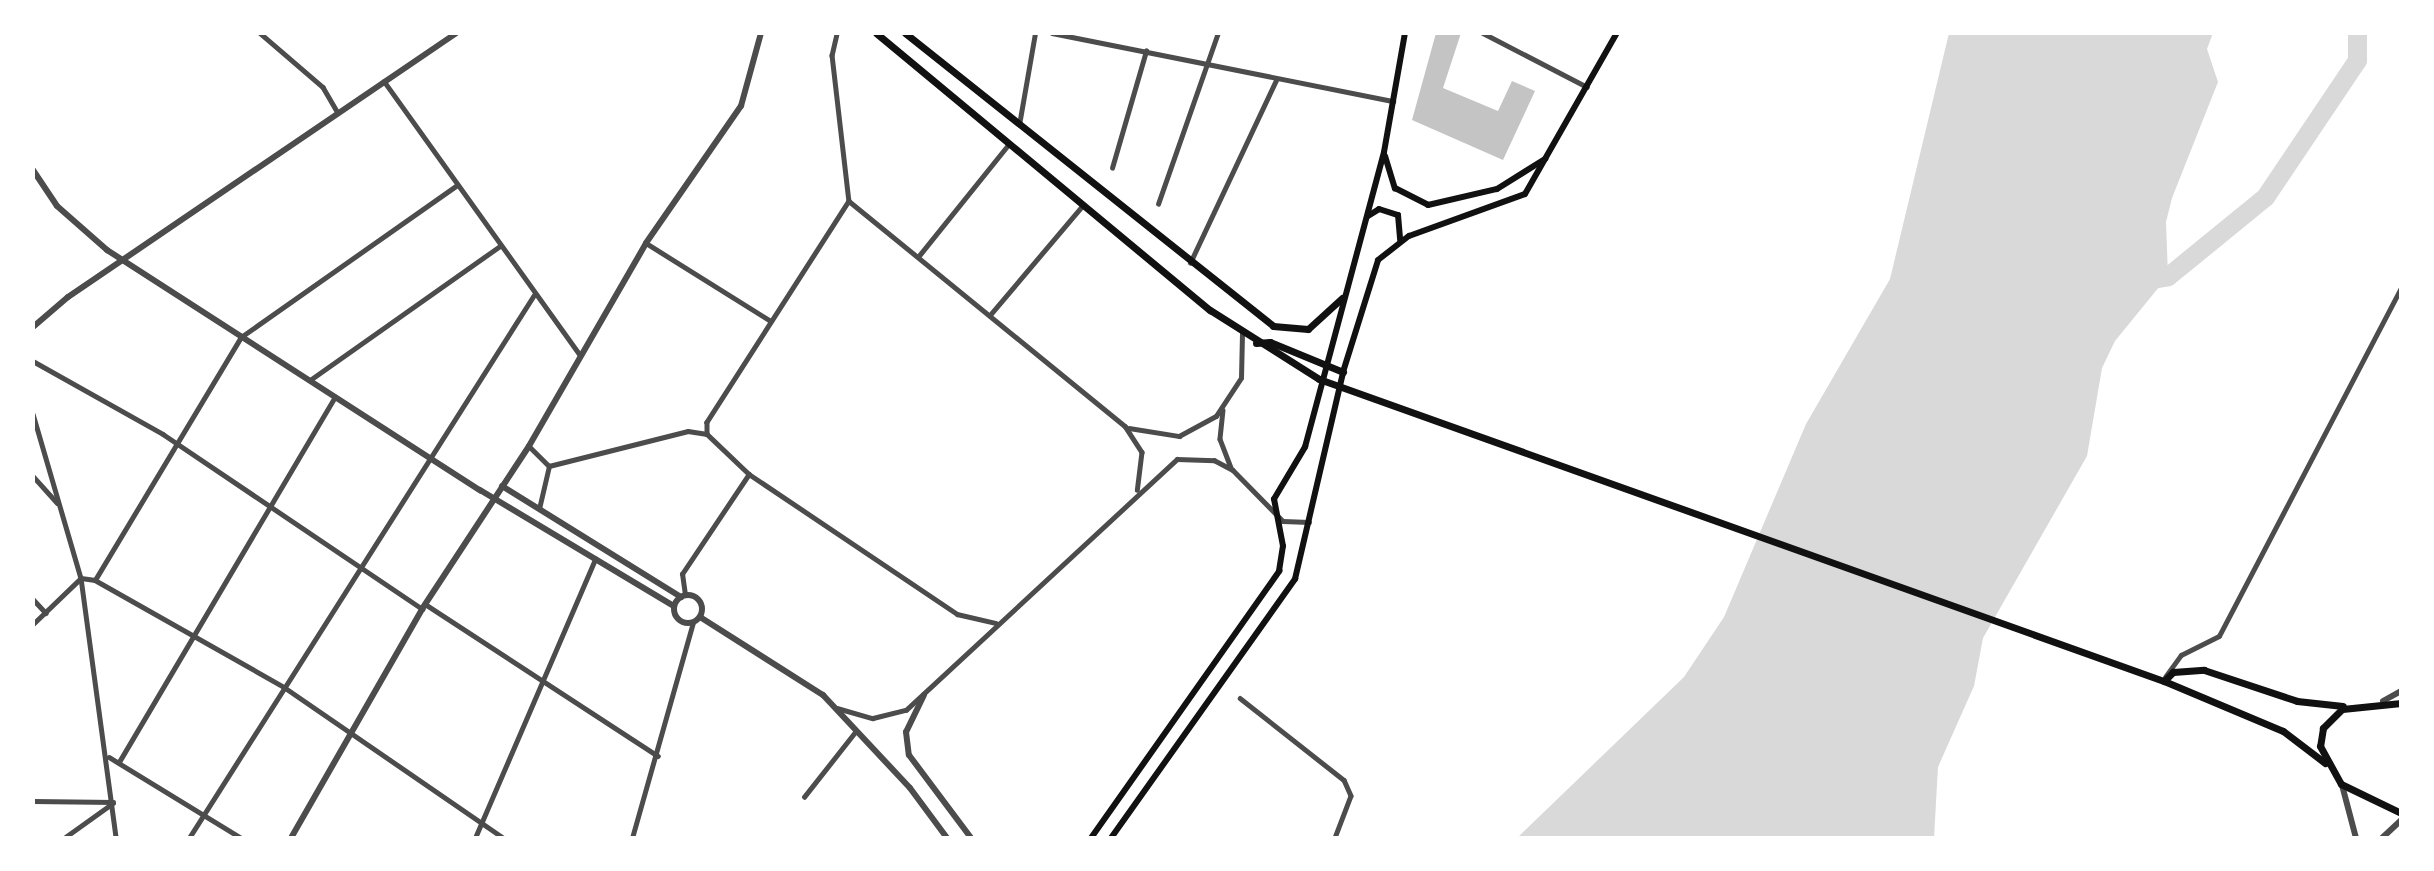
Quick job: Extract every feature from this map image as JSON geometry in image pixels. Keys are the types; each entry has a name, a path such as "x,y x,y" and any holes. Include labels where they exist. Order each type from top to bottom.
{"main road":[{"path":"876,33 1242,334 1319,379 1485,435 2164,681 2283,731 2325,763 2341,784 2401,813"},
{"path":"1091,838 1275,579 1283,546 1275,512 1276,493 1305,447 1319,379 1368,216 1384,152 1405,33"},
{"path":"1111,838 1286,595 1310,522 1339,386 1374,269 1400,240 1516,200 1532,187 1545,159 1617,33"},
{"path":"908,34 1190,263 1287,331 1315,325 1342,298"},
{"path":"1384,152 1395,188 1428,205 1507,185 1545,159"},
{"path":"1368,216 1379,209 1398,215 1400,240"},
{"path":"1255,343 1270,342 1343,372"},
{"path":"2164,681 2173,672 2204,670 2308,703 2350,706 2383,701 2401,703"},
{"path":"2325,763 2323,728 2350,706"}],"street":[{"path":"260,33 323,87 338,113"},
{"path":"33,327 456,33"},
{"path":"291,838 349,732 424,606 529,446 579,353 646,243 741,106 761,33"},
{"path":"1019,125 1035,33"},
{"path":"1052,33 1276,80 1393,101"},
{"path":"1158,204 1218,33"},
{"path":"1483,33 1587,87"},
{"path":"707,434 707,422 849,201 832,55 837,34"},
{"path":"1112,168 1146,51"},
{"path":"1190,263 1276,80"},
{"path":"384,81 534,295 579,353"},
{"path":"918,257 1009,144"},
{"path":"33,170 57,206 125,261 493,499 674,606 679,620 693,622"},
{"path":"95,580 173,442 241,337 457,185"},
{"path":"849,201 1125,426 1142,452 1136,492"},
{"path":"990,315 1083,205"},
{"path":"646,243 771,321"},
{"path":"309,381 501,246"},
{"path":"2164,681 2180,655 2219,636 2401,288"},
{"path":"189,838 359,567 432,460 534,295"},
{"path":"1233,470 1220,439 1225,405 1244,367 1242,334"},
{"path":"33,360 173,442 359,567 657,756"},
{"path":"119,761 267,505 335,397"},
{"path":"1125,426 1151,436 1179,436 1205,425 1225,405"},
{"path":"33,414 81,578 109,757 116,838"},
{"path":"529,446 535,459 549,466 688,431 707,434 749,474 957,614 996,623"},
{"path":"700,617 850,715 880,718 924,695 996,623 1136,492 1183,457 1202,456 1233,470 1275,512 1293,525 1310,522"},
{"path":"539,509 549,466"},
{"path":"674,606 683,596 682,573 749,474"},
{"path":"33,476 60,506"},
{"path":"502,486 683,596 700,601 700,617"},
{"path":"475,838 595,559"},
{"path":"81,578 95,580 194,631 284,687 504,838"},
{"path":"33,624 81,578"},
{"path":"33,599 46,613"},
{"path":"632,838 693,622 700,617"},
{"path":"2383,701 2401,691"},
{"path":"924,695 906,732 909,755 971,838"},
{"path":"1240,698 1344,780 1351,796 1335,838"},
{"path":"831,702 947,838"},
{"path":"804,797 856,731"},
{"path":"109,757 241,838"},
{"path":"2341,784 2352,804 2356,838"},
{"path":"33,801 113,802"},
{"path":"64,838 113,802"},
{"path":"2382,838 2401,820"}],"shaded area":[{"path":"1949,33 2213,33 2207,49 2218,82 2172,198 2166,222 2168,276 2115,341 2102,368 2087,456 1983,638 1974,686 1938,767 1934,838 1517,838 1684,677 1724,617 1806,424 1890,279"}],"building":[{"path":"1436,33 1461,33 1443,88 1498,111 1512,81 1535,91 1503,160 1412,120"}],"waterway":[{"path":"2144,280 2168,276 2265,197 2357,60 2357,33"}]}
